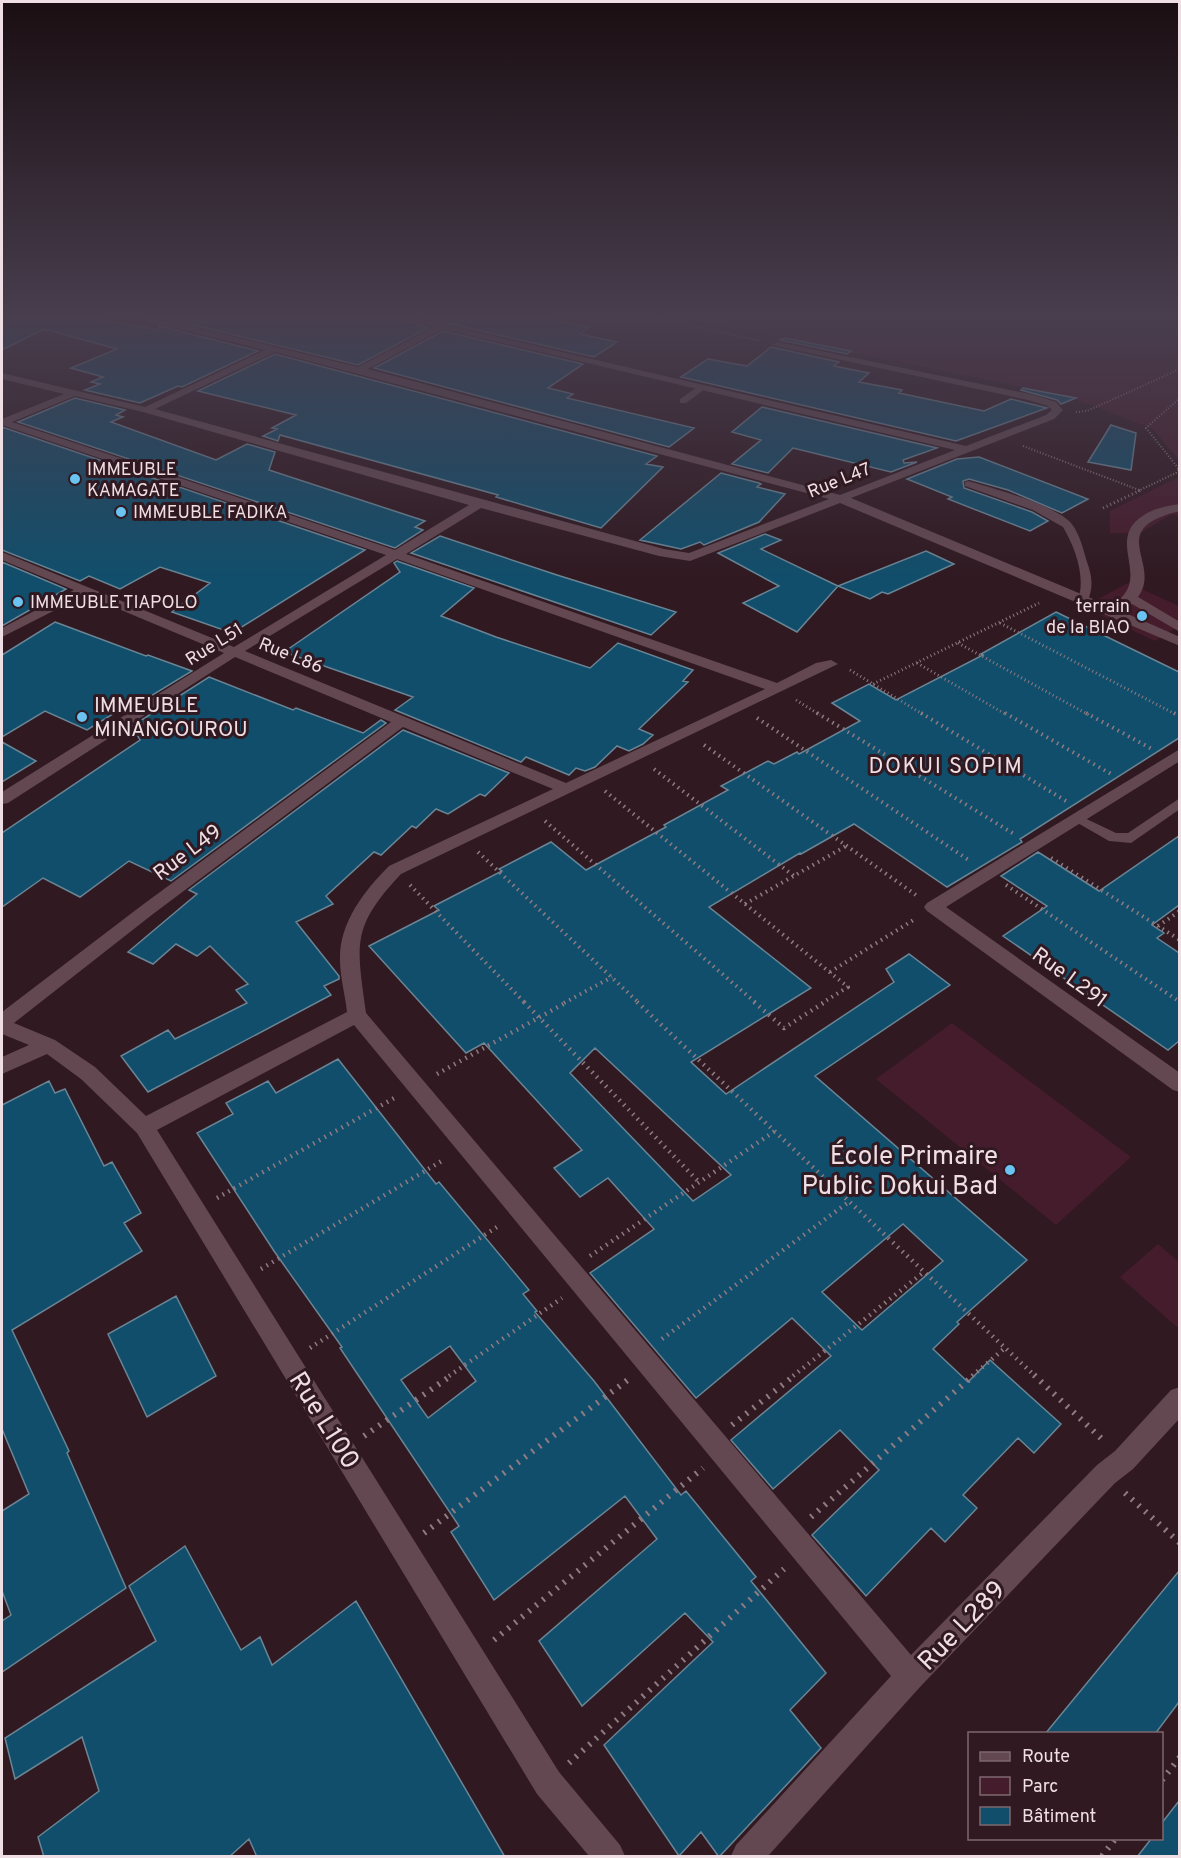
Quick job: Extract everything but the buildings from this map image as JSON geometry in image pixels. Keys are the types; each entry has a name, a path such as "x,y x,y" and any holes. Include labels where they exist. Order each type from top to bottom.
{"street":[{"path":"2,422 45,405"},
{"path":"125,405 479,504"},
{"path":"146,410 157,405"},
{"path":"489,405 842,499 1064,591 1179,642"},
{"path":"774,405 964,449"},
{"path":"1053,405 1058,410"},
{"name":"Rue L47","path":"479,504 663,553 679,556 698,555 1050,417 1058,410"},
{"path":"2,422 395,554 777,688"},
{"name":"Rue L51","path":"2,799 233,653 479,504"},
{"path":"1109,612 1132,599 1138,586 1132,538 1136,530 1144,520 1155,513 1179,507"},
{"name":"Rue L86","path":"2,556 566,789"},
{"path":"2,633 85,590"},
{"path":"1132,599 1179,628"},
{"path":"831,664 821,666 741,707 395,870 375,890 357,919 348,954 357,1015 910,1677"},
{"name":"Rue L49","path":"2,1024 147,910 402,721"},
{"path":"933,907 1175,756"},
{"name":"Rue L291","path":"933,907 1179,1084"},
{"path":"144,1127 357,1015"},
{"name":"Rue L100","path":"2,1024 48,1045 88,1073 144,1127 548,1783 609,1857"},
{"path":"2,1066 48,1045"},
{"name":"Rue L289","path":"747,1857 910,1677 1179,1399"}],"lane":[{"path":"968,484 1041,510 1066,524 1079,552 1086,577 1088,586 1083,600"},
{"path":"1081,815 1114,838 1131,838 1179,802"}],"path":[{"path":"1058,410 1087,411 1101,405"},
{"path":"1103,508 1176,473 1179,469 1146,429 1172,405"},
{"path":"1019,445 1140,490"},
{"path":"872,684 1064,591"},
{"path":"999,622 1179,716"},
{"path":"958,643 1175,756"},
{"path":"916,663 1129,785"},
{"path":"831,664 844,666 1081,815"},
{"path":"777,688 1032,845 1179,939"},
{"path":"741,707 1179,1002"},
{"path":"687,732 933,907 830,972"},
{"path":"636,756 794,876"},
{"path":"529,807 784,1028 848,987 589,778"},
{"path":"464,838 1005,1348 1115,1467 1179,1543"},
{"path":"745,904 846,846"},
{"path":"395,870 698,1181"},
{"path":"1158,926 1179,911"},
{"path":"343,1450 576,1277 698,1181 775,1131"},
{"path":"240,1282 466,1146"},
{"path":"403,1548 850,1202"},
{"path":"289,1362 521,1212"},
{"path":"472,1659 718,1446 924,1272"},
{"path":"548,1783 798,1542 1005,1348"},
{"path":"1163,1777 1179,1757"},
{"path":"1102,1857 1115,1840"}],"green space":[{"path":"1090,405 1179,405 1179,460 1153,429"},
{"path":"1179,477 1179,516 1172,514 1140,533 1110,533 1110,511"},
{"name":"terrain de la BIAO","path":"1128,583 1179,606 1179,626 1155,641 1083,607"},
{"path":"952,1023 1131,1157 1056,1225 876,1079"},
{"path":"1158,1244 1179,1262 1179,1329 1120,1277"}],"place":[{"name":"IMMEUBLE KAMAGATE","path":"75,479"},
{"name":"IMMEUBLE FADIKA","path":"121,512"},
{"name":"IMMEUBLE TIAPOLO","path":"18,602"},
{"name":"terrain de la BIAO","path":"1142,616"},
{"name":"IMMEUBLE MINANGOUROU","path":"82,717"},
{"name":"École Primaire Public Dokui Bad","path":"1010,1170"}],"district":[{"name":"DOKUI SOPIM","path":"946,765"}]}
